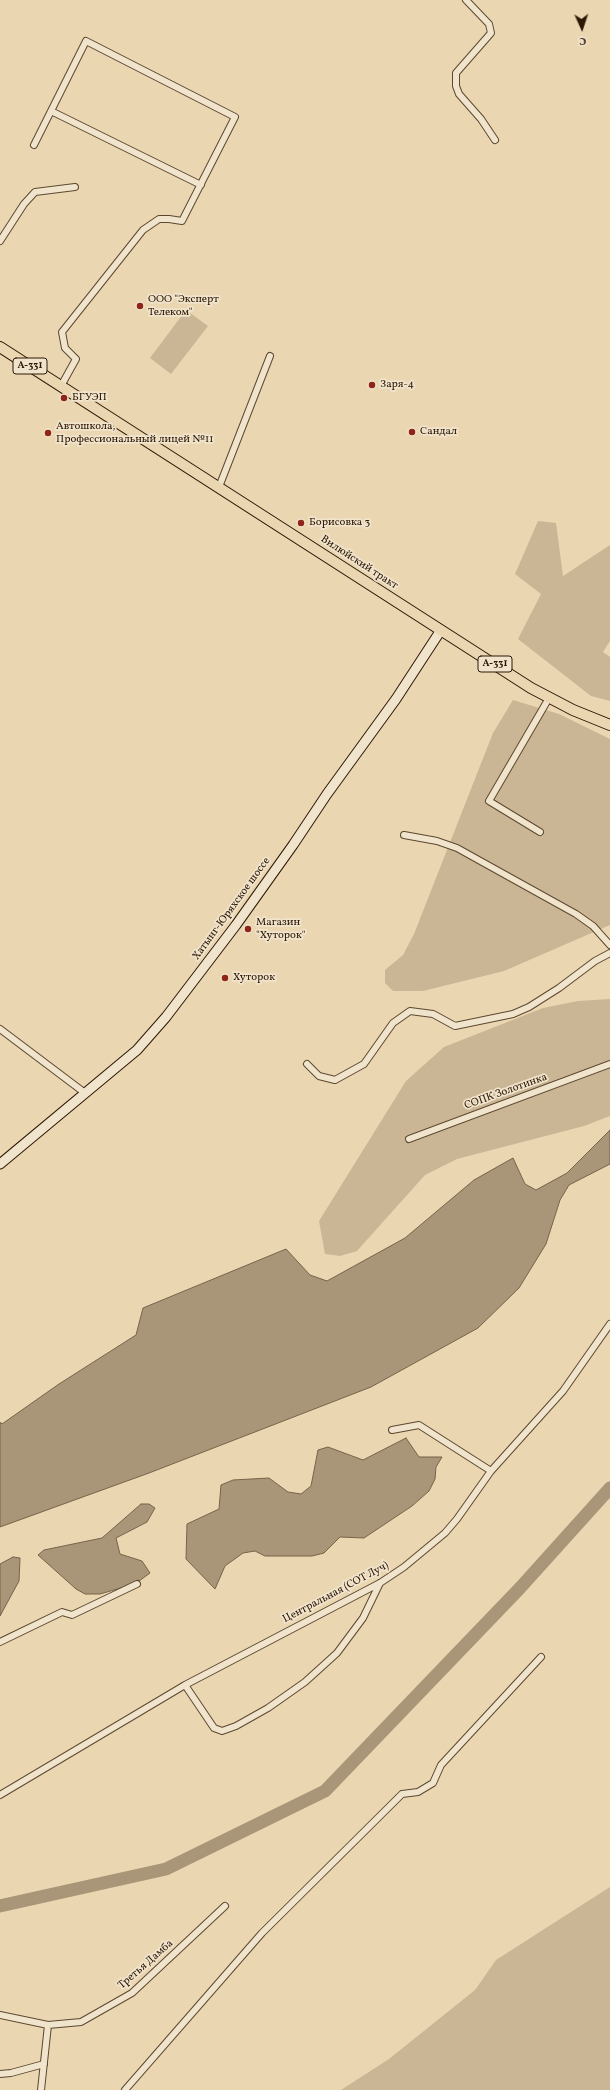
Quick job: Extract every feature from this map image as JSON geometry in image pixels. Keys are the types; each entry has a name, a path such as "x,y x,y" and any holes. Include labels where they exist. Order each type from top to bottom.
{"main road":[{"name":"Вилюйский тракт","path":"0,347 549,698 573,710 610,725"},
{"name":"Хатынг-Юряхское шоссе","path":"0,1164 86,1094 137,1050 166,1017 236,925 326,794 396,699 441,630"}],"street":[{"path":"466,0 489,24 491,33 456,73 456,86 459,94 481,119 495,140"},
{"path":"34,145 86,41 235,117 182,221 168,219 159,220 143,230 62,332 65,348 76,359 61,386"},
{"path":"51,111 201,185"},
{"path":"0,241 24,204 35,192 75,187"},
{"path":"219,487 270,356"},
{"path":"540,832 489,802 549,698"},
{"path":"404,835 437,841 464,852 576,914 593,926 610,945"},
{"path":"307,1064 319,1076 335,1080 364,1064 393,1023 410,1011 433,1014 455,1026 513,1014 529,1007 559,988 595,961 610,953"},
{"path":"0,1028 86,1094"},
{"name":"СОПК Золотинка","path":"408,1139 610,1064"},
{"name":"Центральная (СОТ Луч)","path":"0,1795 185,1685 380,1583 404,1568 445,1533 457,1519 490,1470 563,1391 610,1324"},
{"path":"392,1430 419,1426 490,1470"},
{"path":"185,1685 214,1728 222,1731 236,1726 268,1708 305,1682 337,1653 363,1618 380,1583"},
{"path":"0,1642 62,1612 72,1615 136,1584"},
{"path":"125,2090 262,1933 402,1794 418,1792 433,1784 441,1765 540,1657"},
{"name":"Третья Дамба","path":"0,2015 48,2025 81,2022 132,1993 225,1906"},
{"path":"41,2090 48,2025"},
{"path":"0,2074 11,2073 44,2064"}],"shaded area":[{"path":"186,310 208,326 171,374 150,358"},
{"path":"538,521 556,523 563,576 610,545 610,641 603,652 610,657 610,701 591,696 518,639 541,594 515,574"},
{"path":"513,700 559,714 610,739 610,925 504,971 423,991 393,991 385,983 385,970 403,955 414,934 493,733"},
{"path":"610,999 610,1116 584,1126 457,1159 425,1175 357,1251 340,1256 325,1254 319,1221 406,1081 444,1047 543,1008 578,1001"},
{"path":"610,1130 610,1164 569,1185 560,1200 546,1244 519,1288 478,1328 371,1387 149,1473 0,1527 0,1422 2,1424 59,1384 136,1335 143,1308 286,1249 310,1275 327,1281 405,1238 474,1180 513,1158 525,1184 536,1190 567,1173"},
{"path":"406,1438 419,1457 442,1457 436,1467 435,1479 429,1491 412,1506 364,1538 340,1537 324,1553 312,1556 265,1556 255,1551 243,1553 225,1566 215,1589 186,1559 187,1524 219,1509 221,1485 233,1480 269,1478 288,1492 301,1494 311,1486 318,1450 328,1447 363,1460"},
{"path":"141,1504 149,1504 155,1508 147,1522 116,1538 120,1554 142,1561 150,1573 135,1584 100,1594 85,1594 76,1589 38,1555 44,1550 102,1538"},
{"path":"13,1557 20,1558 19,1581 0,1616 0,1564"},
{"path":"610,1887 610,2090 341,2090 389,2059 475,1990 496,1960"}],"waterway":[{"path":"0,1906 166,1869 325,1791 520,1588 610,1488"}],"place":[{"name":"ООО \"Эксперт Телеком\"","path":"140,306"},
{"name":"Заря-4","path":"372,385"},
{"name":"БГУЭП","path":"64,398"},
{"name":"Сандал","path":"412,432"},
{"name":"Автошкола, Профессиональный лицей №11","path":"48,433"},
{"name":"Борисовка 3","path":"301,523"},
{"name":"Магазин \"Хуторок\"","path":"248,929"},
{"name":"Хуторок","path":"225,978"}]}
